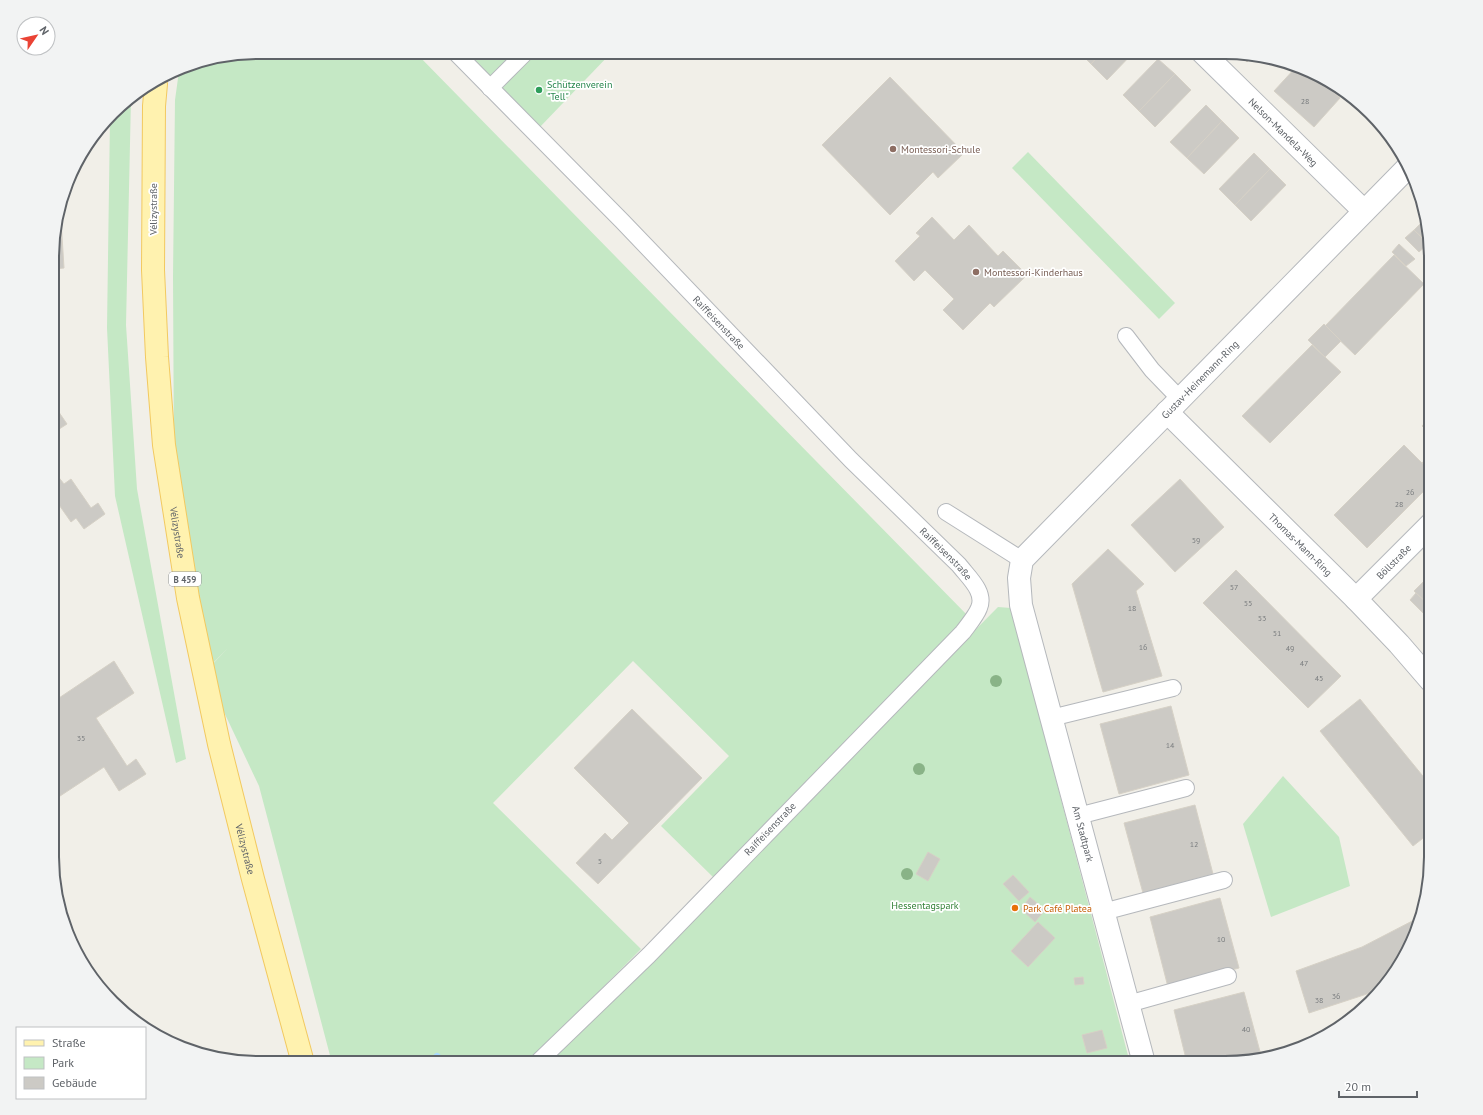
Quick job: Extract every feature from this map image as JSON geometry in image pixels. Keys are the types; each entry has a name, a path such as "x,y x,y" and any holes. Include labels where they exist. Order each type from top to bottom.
{"main road":[{"name":"Vélizystraße","path":"156,88 154,106 153,270 157,357 164,445 188,598 219,744 253,879 301,1056"}],"street":[{"name":"Nelson-Mandela-Weg","path":"1209,59 1364,211"},
{"name":"Gustav-Heinemann-Ring","path":"1022,560 1404,171"},
{"name":"Thomas-Mann-Ring","path":"1173,406 1399,644 1424,673"},
{"name":"Böllstraße","path":"1356,599 1424,531"},
{"name":"Am Stadtpark","path":"1022,560 1019,578 1021,604 1142,1056"}],"lane":[{"name":"Raiffeisenstraße","path":"462,59 622,221 851,460 958,565 973,582 981,596 979,608 963,632 648,955 544,1056"},
{"path":"490,88 519,59"},
{"path":"1126,336 1152,370 1173,406"},
{"path":"946,512 1022,560"},
{"path":"1051,718 1173,688"},
{"path":"1078,816 1186,788"},
{"path":"1103,912 1224,880"},
{"path":"1128,1004 1228,976"}],"green space":[{"path":"245,59 422,59 970,618 713,877 661,826 729,756 633,661 493,803 641,949 535,1056 330,1056 259,786 205,672 228,648 205,671 174,462 173,277 175,100 178,76 219,63"},
{"name":"Schützenverein \"Tell\"","path":"473,59 605,59 539,128"},
{"path":"131,105 126,325 137,489 186,759 176,763 115,496 107,328 110,125"},
{"path":"1028,152 1175,303 1159,319 1012,168"},
{"name":"Hessentagspark","path":"998,607 1011,608 1128,1056 554,1056"},
{"path":"1283,776 1339,837 1350,886 1271,917 1243,824"}],"building":[{"path":"1086,59 1096,59 1091,64"},
{"path":"1096,59 1127,59 1107,80 1091,64"},
{"path":"1158,59 1175,74 1139,111 1123,95"},
{"path":"1292,71 1324,86 1340,98 1314,127 1274,91"},
{"path":"1175,74 1191,90 1155,127 1139,111"},
{"name":"Montessori-Schule","path":"890,77 964,153 938,178 933,172 890,215 822,145"},
{"path":"1206,105 1222,121 1187,158 1170,142"},
{"path":"1222,121 1239,138 1204,174 1187,158"},
{"path":"1254,153 1270,169 1235,205 1219,189"},
{"path":"1270,169 1286,185 1251,221 1235,205"},
{"name":"Montessori-Kinderhaus","path":"932,217 954,240 969,225 998,256 1003,251 1027,275 994,307 990,303 963,330 943,310 954,299 925,270 914,281 895,261 920,236 916,233"},
{"path":"1421,223 1423,238 1414,230"},
{"path":"62,229 64,268 59,268 59,245"},
{"path":"1414,230 1423,239 1424,248 1419,252 1405,238"},
{"path":"1399,244 1415,259 1406,266 1392,252"},
{"path":"1394,255 1424,284 1355,355 1325,326"},
{"path":"1324,324 1341,341 1325,357 1308,340"},
{"path":"1312,345 1341,372 1270,443 1242,416"},
{"path":"59,412 67,424 59,429"},
{"path":"1404,445 1424,465 1424,491 1367,548 1334,515"},
{"path":"59,478 64,484 71,479 91,508 98,503 105,514 84,529 76,518 71,522 59,505"},
{"path":"1180,479 1224,527 1175,572 1131,525"},
{"path":"1108,549 1144,584 1136,591 1162,676 1103,692 1072,584"},
{"path":"1236,570 1341,676 1308,708 1203,603"},
{"path":"1424,581 1424,600 1414,591"},
{"path":"1416,593 1424,600 1424,614 1410,600"},
{"path":"114,661 134,693 96,718 127,766 136,759 146,774 119,791 104,767 59,797 59,698"},
{"path":"1360,699 1424,777 1424,837 1413,846 1320,731"},
{"path":"1171,706 1189,775 1119,794 1100,724"},
{"path":"632,709 702,778 598,884 576,863 605,833 612,840 629,823 574,768"},
{"path":"1195,805 1213,874 1143,893 1124,823"},
{"path":"928,852 940,859 928,881 916,874"},
{"path":"1013,875 1029,892 1019,901 1003,884"},
{"path":"1030,897 1045,910 1035,922 1021,909"},
{"path":"1220,898 1239,968 1168,987 1150,917"},
{"path":"1413,921 1409,933 1397,956 1383,978 1371,993 1309,1013 1296,971 1362,947"},
{"path":"1038,922 1055,938 1028,967 1011,951"},
{"path":"1083,977 1084,984 1075,985 1074,978"},
{"path":"1244,992 1260,1053 1238,1056 1185,1056 1174,1010"},
{"path":"1102,1030 1107,1048 1087,1053 1082,1035"}],"place":[{"name":"Schützenverein \"Tell\"","path":"539,90"},
{"name":"Montessori-Schule","path":"893,149"},
{"name":"Montessori-Kinderhaus","path":"976,272"},
{"name":"Park Café Platea","path":"1015,908"}]}
